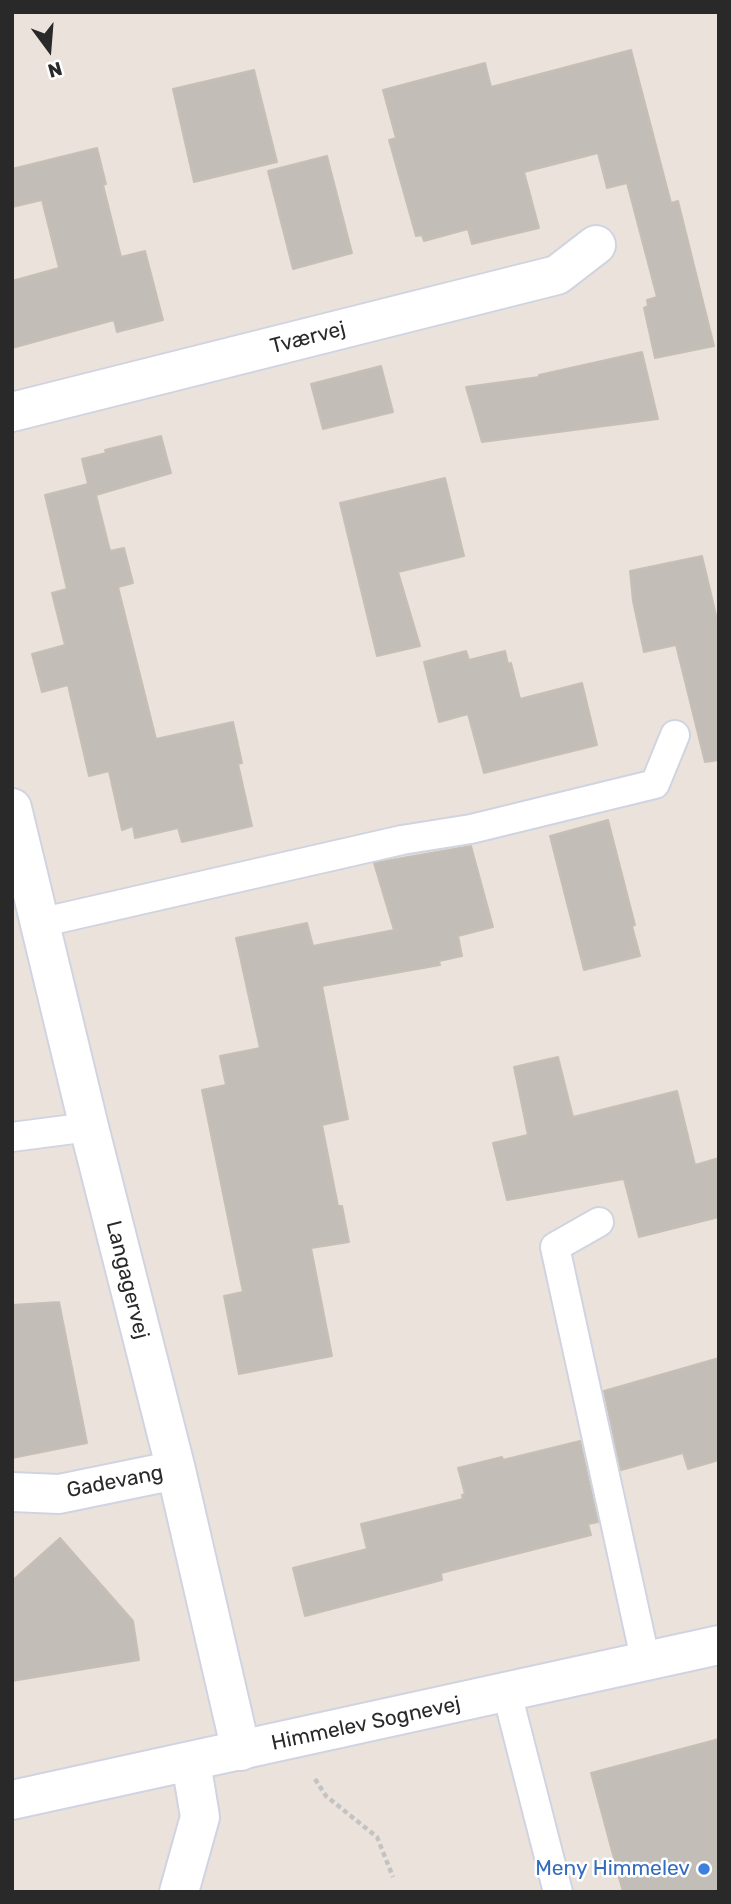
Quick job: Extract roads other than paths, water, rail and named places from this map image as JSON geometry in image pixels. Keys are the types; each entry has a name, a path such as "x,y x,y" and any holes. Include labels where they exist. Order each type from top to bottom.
{"street":[{"name":"Tværvej","path":"12,412 557,275 596,245"},
{"name":"Langagervej","path":"12,808 176,1470 241,1751"},
{"name":"Gadevang","path":"12,1492 59,1494 176,1470"},
{"name":"Himmelev Sognevej","path":"12,1800 719,1645"},
{"path":"179,1892 200,1817 191,1762"}],"lane":[{"path":"39,923 402,840 471,829 655,784 675,735"},
{"path":"12,1137 89,1127"},
{"path":"599,1222 555,1247 646,1663"},
{"path":"507,1693 558,1892"}],"place":[{"name":"Meny Himmelev","path":"704,1869"}]}
